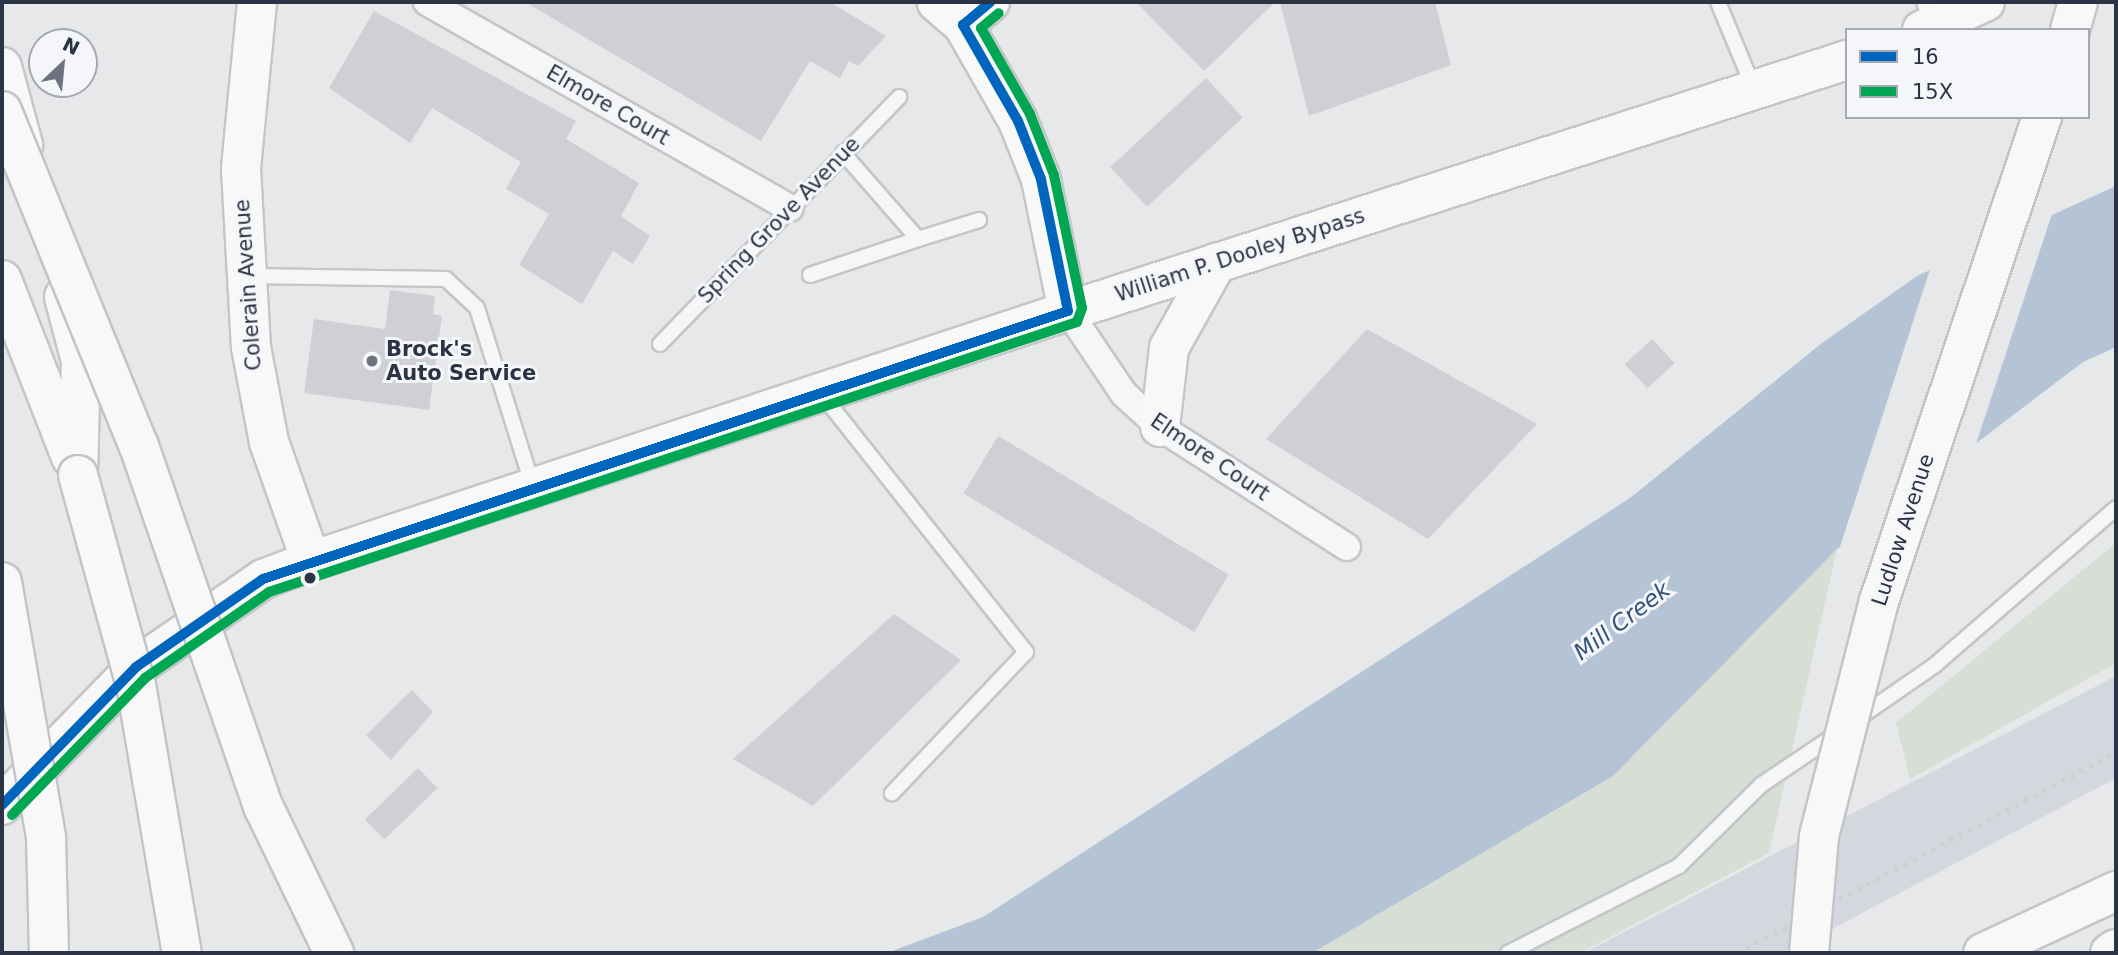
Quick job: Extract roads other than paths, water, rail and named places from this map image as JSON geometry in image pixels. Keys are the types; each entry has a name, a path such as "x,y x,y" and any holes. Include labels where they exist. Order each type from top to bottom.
{"main road":[{"name":"Colerain Avenue","path":"257,2 241,170 244,276 258,398 311,561"},
{"path":"1926,19 1985,2"},
{"path":"2071,28 2078,2"},
{"path":"963,10 1018,121 1041,179 1068,311"},
{"name":"William P. Dooley Bypass","path":"2,805 136,667 263,579 533,487 822,395 1217,262 1845,61"},
{"path":"2,67 81,361 78,475"},
{"path":"2,111 139,446 264,808 334,953"},
{"name":"Ludlow Avenue","path":"1810,953 1819,836 1879,601 2041,119"},
{"path":"1160,427 1169,348 1217,262"},
{"path":"2,280 78,475 136,685 182,953"},
{"path":"2,582 46,838 49,953"},
{"path":"1983,953 2116,891"},
{"path":"2110,953 2116,949"}],"street":[{"name":"Elmore Court","path":"427,2 789,208"},
{"name":"Elmore Court","path":"1068,311 1117,385 1160,427 1347,547"}],"lane":[{"path":"1718,2 1755,90"},
{"name":"Spring Grove Avenue","path":"660,344 899,97"},
{"path":"843,153 918,239"},
{"path":"810,275 979,220"},
{"path":"244,276 446,279 477,308 533,487"},
{"path":"822,395 1026,652 892,793"},
{"path":"1508,953 1679,866 1761,785 1935,666 2116,508"}],"water":[{"name":"Mill Creek","path":"2116,186 2116,347 2083,362 1837,549 1613,776 1312,953 887,953 983,917 1630,498 1822,343 1917,276"}],"railway":[{"path":"1737,953 2116,752"}],"place":[{"name":"Brock's Auto Service","path":"372,361"}]}
